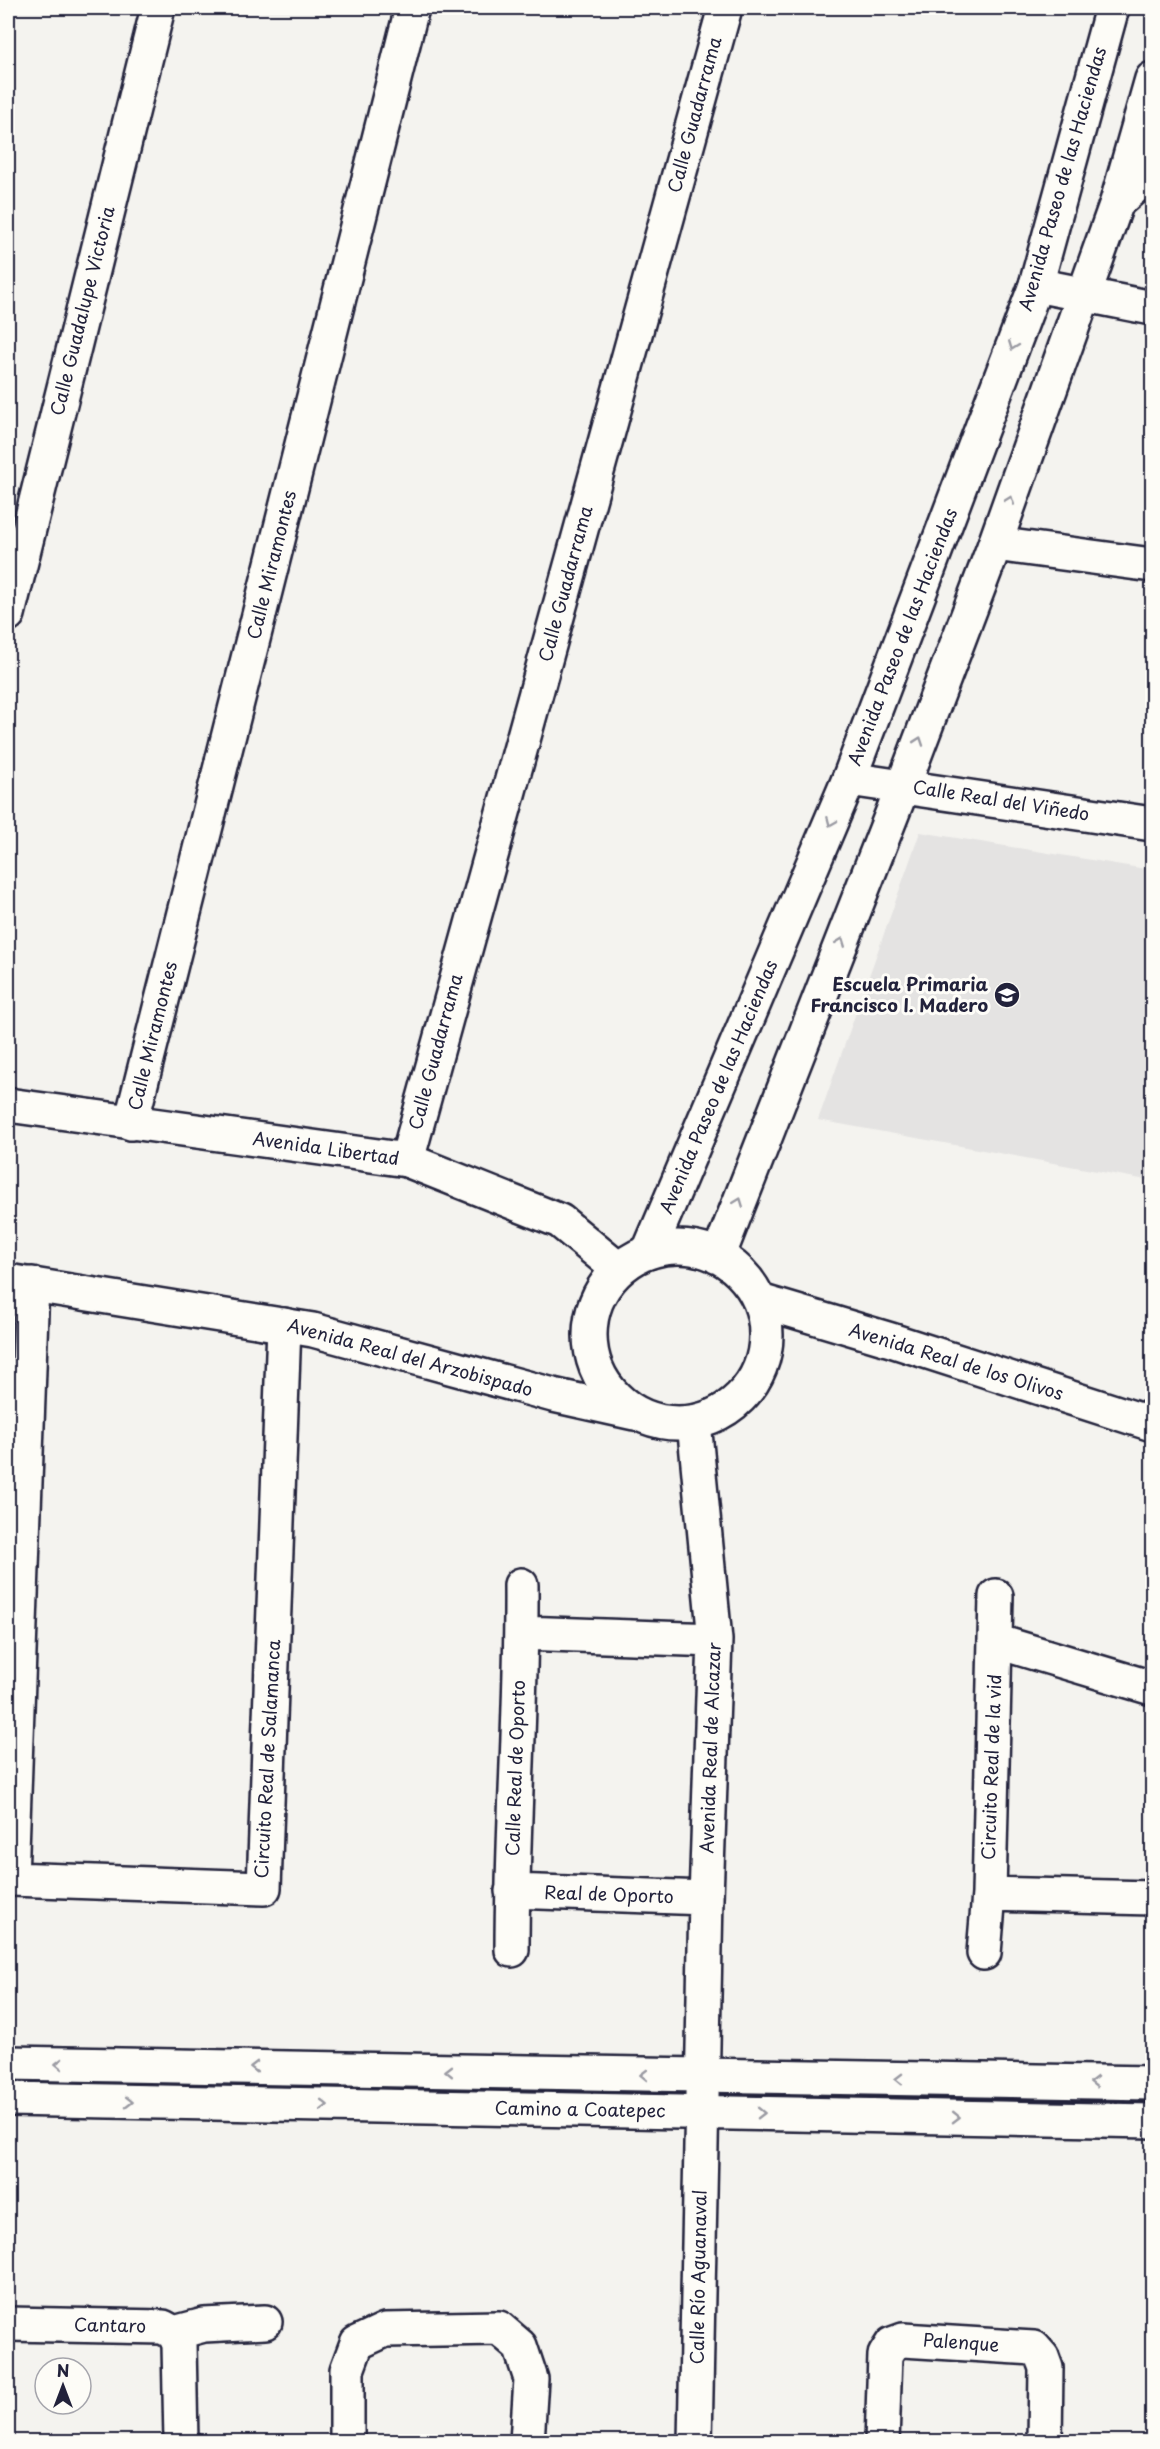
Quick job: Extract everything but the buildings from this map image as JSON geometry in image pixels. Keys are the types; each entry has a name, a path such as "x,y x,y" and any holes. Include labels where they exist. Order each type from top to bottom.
{"street":[{"name":"Calle Guadalupe Victoria","path":"8,614 158,8"},
{"name":"Calle Miramontes","path":"131,1123 412,8"},
{"name":"Calle Guadarrama","path":"407,1160 725,8"},
{"name":"Avenida Paseo de las Haciendas","path":"649,1251 849,778 1036,285 1112,8"},
{"path":"718,1257 903,786 995,544 1117,202 1152,80"},
{"path":"1117,202 1152,172"},
{"path":"1036,285 1152,308"},
{"path":"995,544 1152,566"},
{"name":"Calle Real del Viñedo","path":"849,778 1152,824"},
{"name":"Avenida Libertad","path":"8,1105 407,1160 560,1221 618,1269"},
{"path":"672,1247 696,1249 718,1257 736,1268 750,1284 760,1301 767,1330 764,1359 751,1385 732,1406 706,1419 694,1422 681,1424 657,1421 634,1413 612,1395 602,1380 597,1372 589,1345 591,1317 601,1291 618,1269 649,1251 672,1247"},
{"name":"Avenida Real del Arzobispado","path":"20,1282 313,1330 553,1395 634,1413"},
{"name":"Circuito Real de Salamanca","path":"20,1282 11,1879 264,1888 284,1324"},
{"name":"Avenida Real de los Olivos","path":"760,1301 891,1340 1152,1424"},
{"name":"Avenida Real de Alcazar","path":"694,1422 715,1640 706,1898 703,2076"},
{"name":"Calle Real de Oporto","path":"512,1950 512,1891 522,1633 521,1585"},
{"name":"Circuito Real de la vid","path":"984,1953 988,1894 996,1596"},
{"path":"522,1633 715,1640"},
{"path":"995,1641 1152,1688"},
{"name":"Real de Oporto","path":"512,1891 706,1898"},
{"path":"988,1894 1152,1898"},
{"name":"Camino a Coatepec","path":"8,2062 1152,2083"},
{"name":"Calle Río Aguanaval","path":"695,2442 703,2076"},
{"name":"Camino a Coatepec","path":"8,2100 1152,2121"},
{"path":"180,2442 179,2344 174,2333 204,2325 265,2322"},
{"name":"Cantaro","path":"8,2324 163,2327 174,2333"},
{"path":"347,2442 347,2370 357,2343 385,2330 499,2328 520,2346 531,2379 527,2442"},
{"name":"Palenque","path":"882,2442 885,2355 892,2344 903,2340 1034,2348 1042,2357 1046,2368 1045,2442"}],"shaded area":[{"name":"Escuela Primaria Francisco I. Madero","path":"920,832 1152,870 1152,1181 818,1120"}],"place":[{"name":"Escuela Primaria Francisco I. Madero","path":"1007,995"}]}
